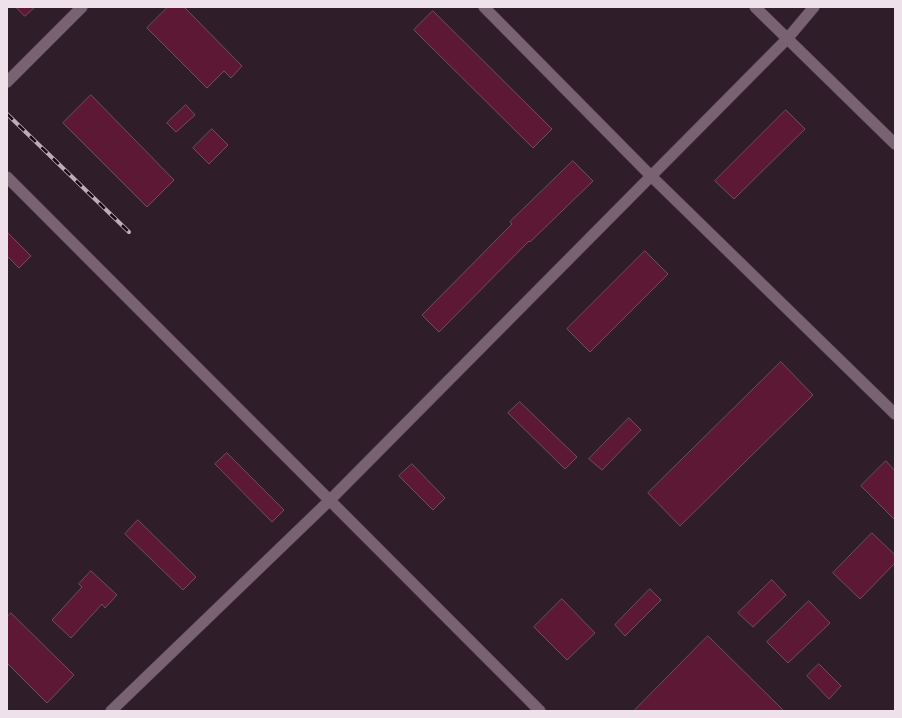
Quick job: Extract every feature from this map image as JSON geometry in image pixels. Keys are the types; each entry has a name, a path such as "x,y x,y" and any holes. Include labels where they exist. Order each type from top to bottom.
{"lane":[{"path":"7,82 82,7"},
{"path":"484,7 650,175 895,414"},
{"path":"755,7 895,144"},
{"path":"111,711 330,500 650,175 787,39 814,7"},
{"path":"7,177 540,711"}],"building":[{"path":"16,7 35,7 25,16"},
{"path":"168,7 184,7 242,66 231,78 224,71 207,88 147,28"},
{"path":"433,11 552,129 533,148 414,30"},
{"path":"91,95 174,180 147,207 63,123"},
{"path":"186,105 195,115 176,132 167,123"},
{"path":"786,110 805,129 734,199 715,181"},
{"path":"212,129 228,145 209,164 193,148"},
{"path":"573,161 593,181 530,242 529,241 439,332 422,315 512,224 510,222"},
{"path":"7,232 31,256 19,268 7,256"},
{"path":"645,251 668,274 590,352 567,329"},
{"path":"781,362 813,395 680,526 648,493"},
{"path":"520,402 577,457 565,469 508,413"},
{"path":"629,418 641,430 602,470 589,459"},
{"path":"227,453 284,510 272,522 215,464"},
{"path":"886,461 895,471 895,520 861,486"},
{"path":"412,464 445,498 433,510 399,476"},
{"path":"138,520 196,577 183,590 125,534"},
{"path":"872,533 895,555 895,563 860,599 833,573"},
{"path":"91,571 117,595 105,608 102,604 71,638 52,620 82,587 79,584"},
{"path":"772,580 786,595 753,627 738,613"},
{"path":"650,589 661,600 625,636 615,625"},
{"path":"562,599 595,633 567,660 534,627"},
{"path":"809,601 830,623 788,663 767,642"},
{"path":"11,613 74,675 47,703 7,663 7,617"},
{"path":"708,636 784,711 634,711"},
{"path":"819,664 841,686 829,699 807,676"}],"railway":[{"path":"7,114 129,232"}]}
